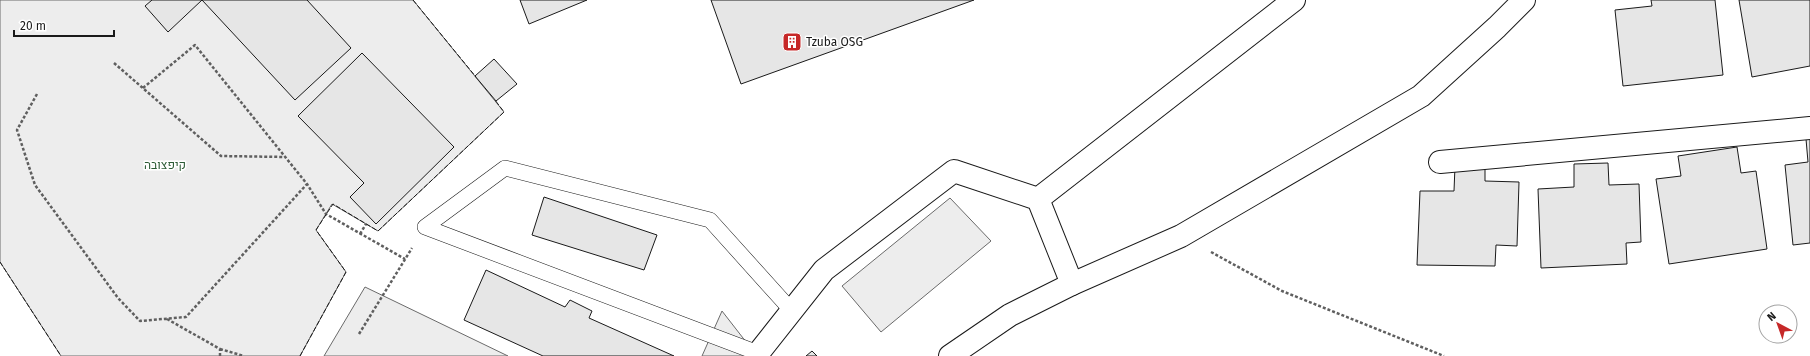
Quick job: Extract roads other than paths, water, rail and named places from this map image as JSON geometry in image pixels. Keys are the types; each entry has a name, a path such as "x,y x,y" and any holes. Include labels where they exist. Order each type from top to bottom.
{"street":[{"path":"1038,199 1294,0"},
{"path":"950,356 1010,315 1072,284 1181,236 1421,96 1497,28 1524,0"},
{"path":"1440,162 1810,128"},
{"path":"757,355 824,270 954,171 1038,199 1072,284"}],"lane":[{"path":"757,355 425,227 505,168 710,220 792,311"}],"place":[{"name":"Tzuba OSG","path":"792,42"}],"park label":[{"name":"קיפצובה","path":"165,165"}]}
